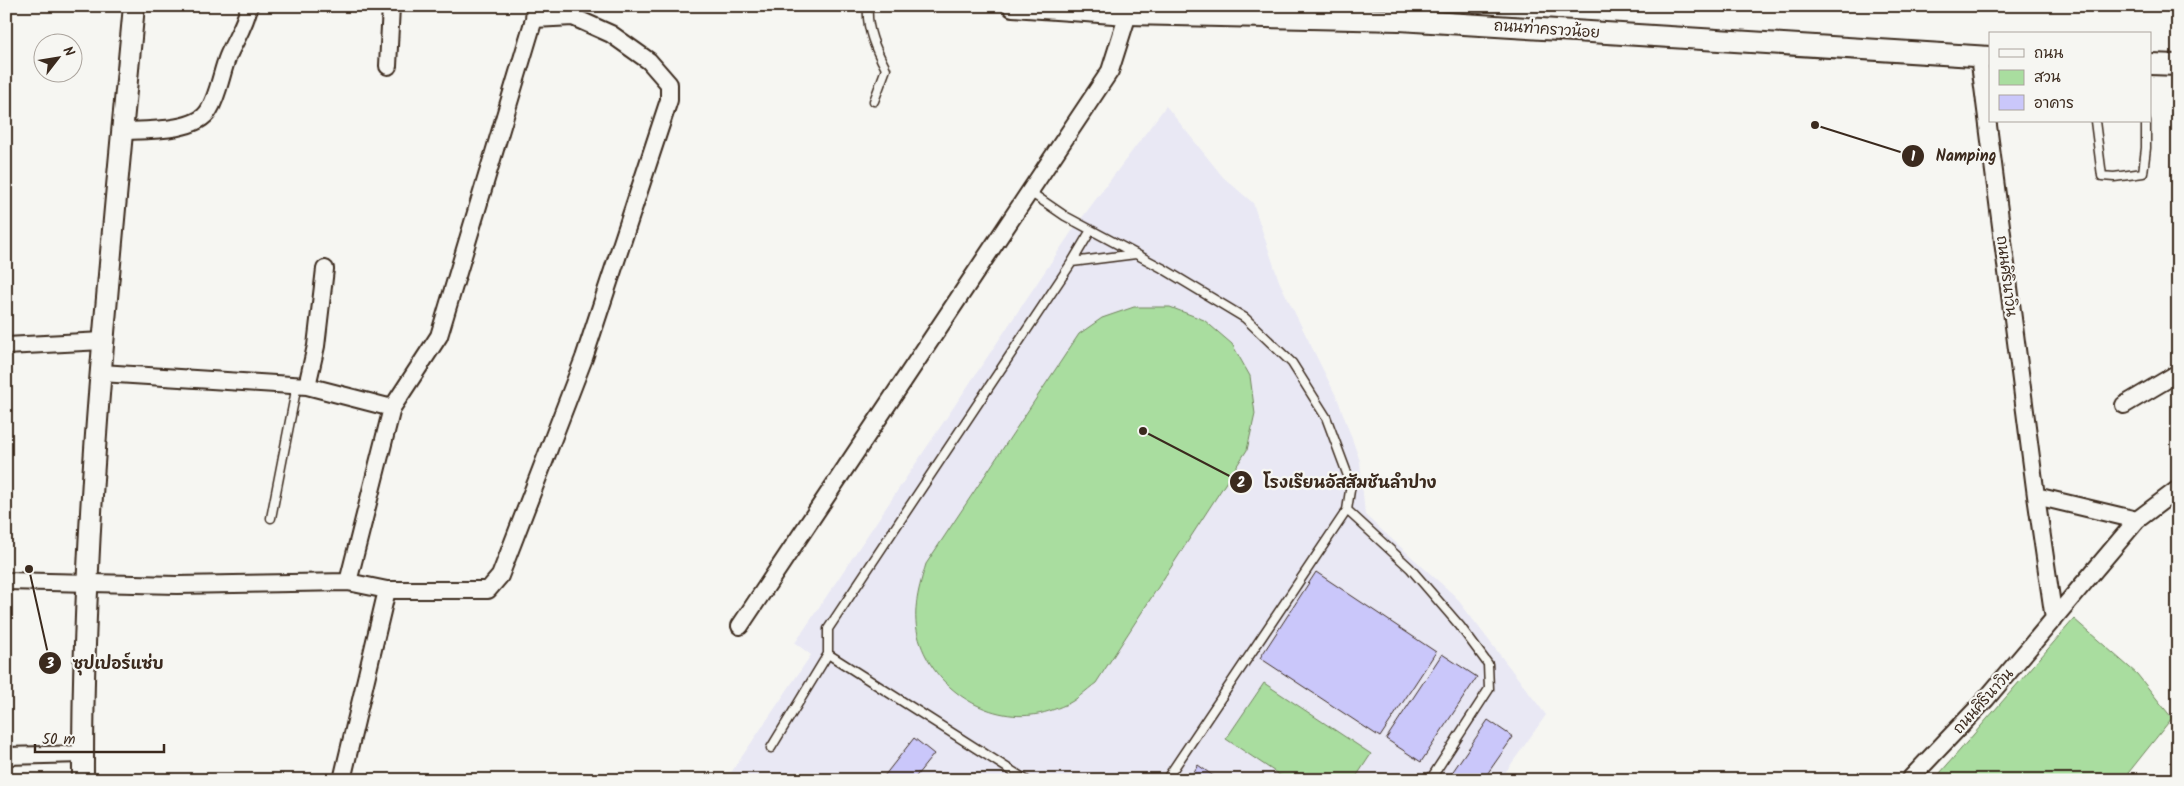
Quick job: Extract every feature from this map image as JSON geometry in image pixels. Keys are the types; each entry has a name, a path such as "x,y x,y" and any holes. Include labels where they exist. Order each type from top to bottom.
{"street":[{"path":"83,780 88,581 103,341 134,6"},
{"path":"123,130 157,130 183,125 200,118 209,111 228,56 249,6"},
{"path":"388,66 391,6"},
{"name":"ถนนท่าคราวน้อย","path":"1013,6 1128,14 1175,11 1400,13 1985,57"},
{"path":"6,581 88,581 177,585 348,582 387,590 488,590 500,576 584,358 669,100 669,84 650,61 611,34 574,17 535,13 439,336 392,408 348,582"},
{"path":"740,626 1110,72 1128,14"},
{"name":"ถนนศิรินาวิน","path":"1985,57 1989,91"},
{"path":"2152,64 2178,65"},
{"name":"ถนนศิรินาวิน","path":"1993,122 2036,496 2054,619"},
{"path":"302,385 316,346 325,269"},
{"path":"6,346 103,341"},
{"path":"101,373 302,385 392,408"},
{"path":"2124,405 2178,373"},
{"name":"ถนนศิรินาวิน","path":"1909,780 1986,699 2137,520 2178,489"},
{"path":"2036,496 2137,520"},
{"path":"342,780 387,590"},
{"path":"6,756 83,754"}],"lane":[{"path":"868,6 867,18 874,46 886,70 874,101"},
{"path":"2095,122 2102,176 2114,177 2143,173 2146,148 2146,122"},
{"path":"1030,192 1065,216 1136,254 1245,318 1292,362 1326,417 1351,484 1347,510 1166,780"},
{"path":"771,748 828,654 828,629 1072,262 1091,230"},
{"path":"1072,262 1136,254"},
{"path":"272,518 302,385"},
{"path":"1347,510 1410,568 1460,626 1488,664 1489,689 1430,780"},
{"path":"828,654 1026,780"}],"shaded area":[{"path":"1166,106 1223,177 1253,203 1279,281 1338,400 1360,461 1365,515 1455,596 1546,715 1500,780 726,780 811,655 795,643 1072,231"}],"green space":[{"path":"1134,307 1170,307 1204,320 1232,344 1250,376 1255,414 1247,450 1096,683 1069,703 1044,712 1032,715 1013,715 995,712 961,696 946,683 924,653 916,626 916,608 926,564 1079,334 1102,318"},
{"path":"2074,619 2137,674 2172,718 2129,772 2132,780 1934,780"},
{"path":"1264,683 1371,754 1354,780 1287,780 1226,739"}],"building":[{"path":"1316,572 1436,652 1380,737 1260,658"},
{"path":"1442,654 1477,677 1421,762 1386,739"},
{"path":"1488,720 1513,737 1483,780 1447,780"},
{"path":"914,738 934,754 913,780 881,780"},
{"path":"1198,765 1219,780 1189,780"}],"place":[{"name":"Namping","path":"1815,125"},
{"name":"โรงเรียนอัสสัมชันลำปาง","path":"1143,431"},
{"name":"ซุปเปอร์แซ่บ","path":"29,569"}]}
